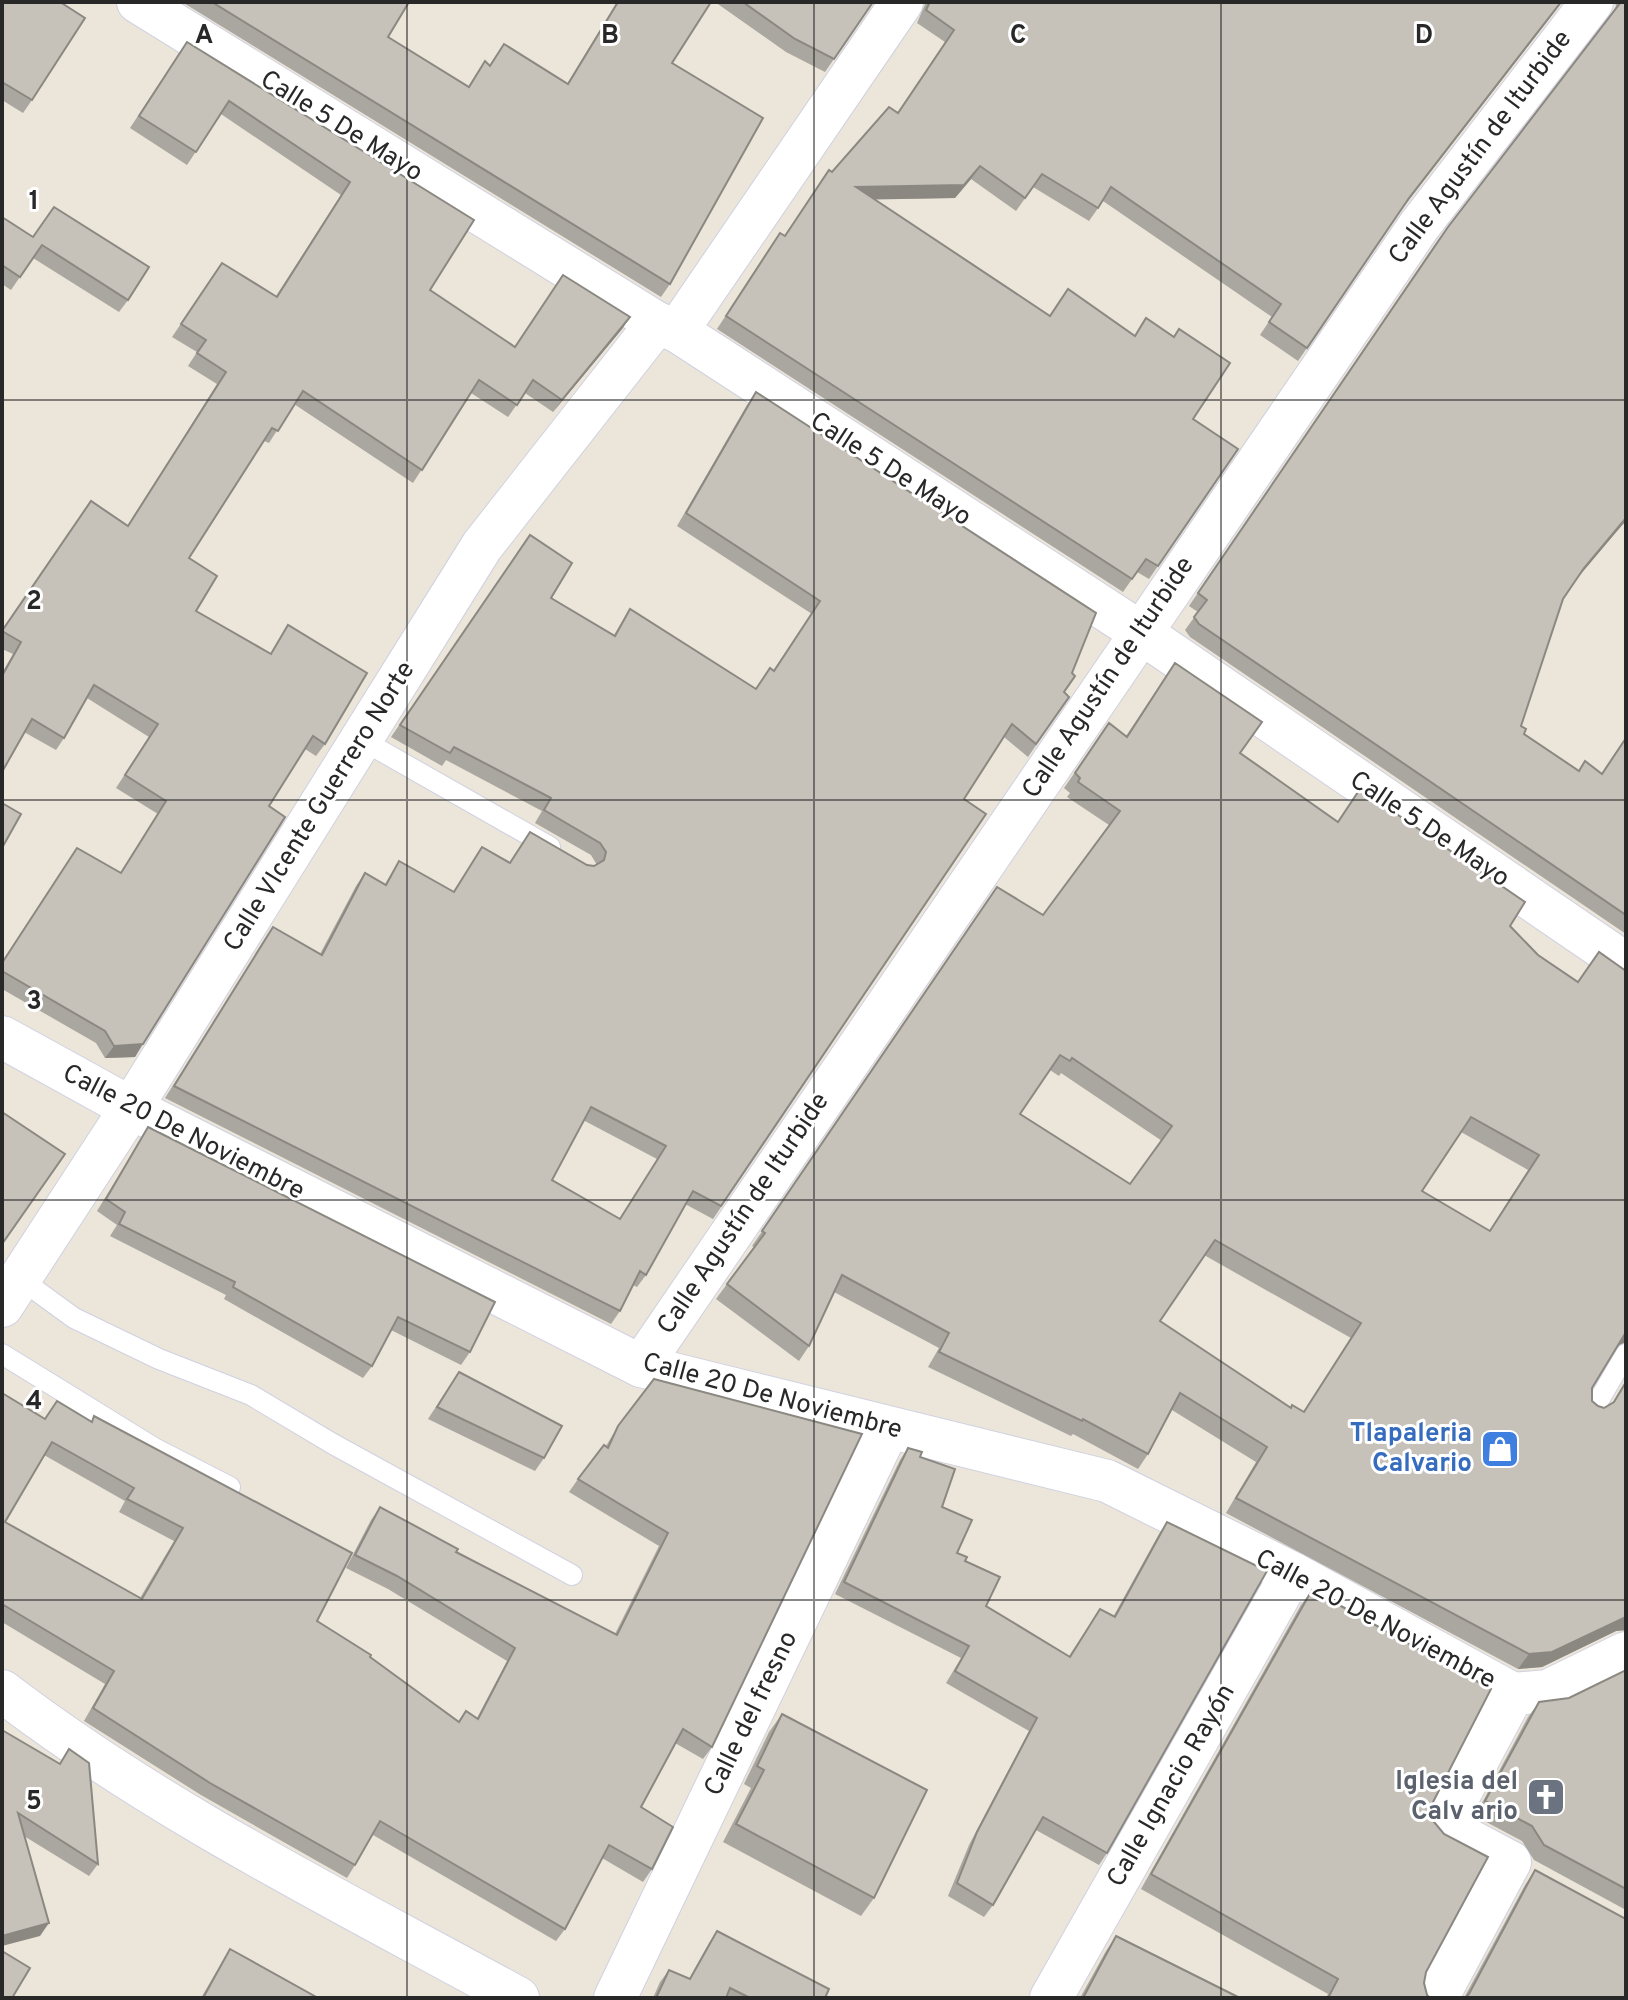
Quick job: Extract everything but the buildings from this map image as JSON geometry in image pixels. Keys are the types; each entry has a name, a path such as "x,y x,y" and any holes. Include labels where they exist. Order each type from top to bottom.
{"street":[{"name":"Calle 5 De Mayo","path":"138,2 667,327 1140,632 1626,964"},
{"name":"Calle VIcente Guerrero Norte","path":"11,1292 131,1108 482,546 667,327 902,2"},
{"name":"Calle Agustín de Iturbide","path":"641,1366 1419,226 1592,2"},
{"name":"Calle 20 De Noviembre","path":"2,1037 131,1108 641,1366 1107,1481 1292,1573 1513,1694"},
{"name":"Calle del fresno","path":"615,1998 888,1429"},
{"name":"Calle Ignacio Rayón","path":"1051,1998 1292,1573"},
{"path":"1437,1998 1516,1866 1446,1828 1444,1823 1513,1694 1548,1691 1626,1653"},
{"path":"2,1691 41,1720 159,1796 518,1998"}],"lane":[{"path":"362,740 570,858"},
{"path":"11,1292 159,1359 251,1395 333,1444 572,1575"},
{"path":"2,1354 156,1449 230,1487"},
{"path":"1593,1410 1626,1354"}],"place":[{"name":"Tlapaleria Calvario","path":"1500,1449"},
{"name":"Iglesia del Calv ario","path":"1546,1797"}]}
